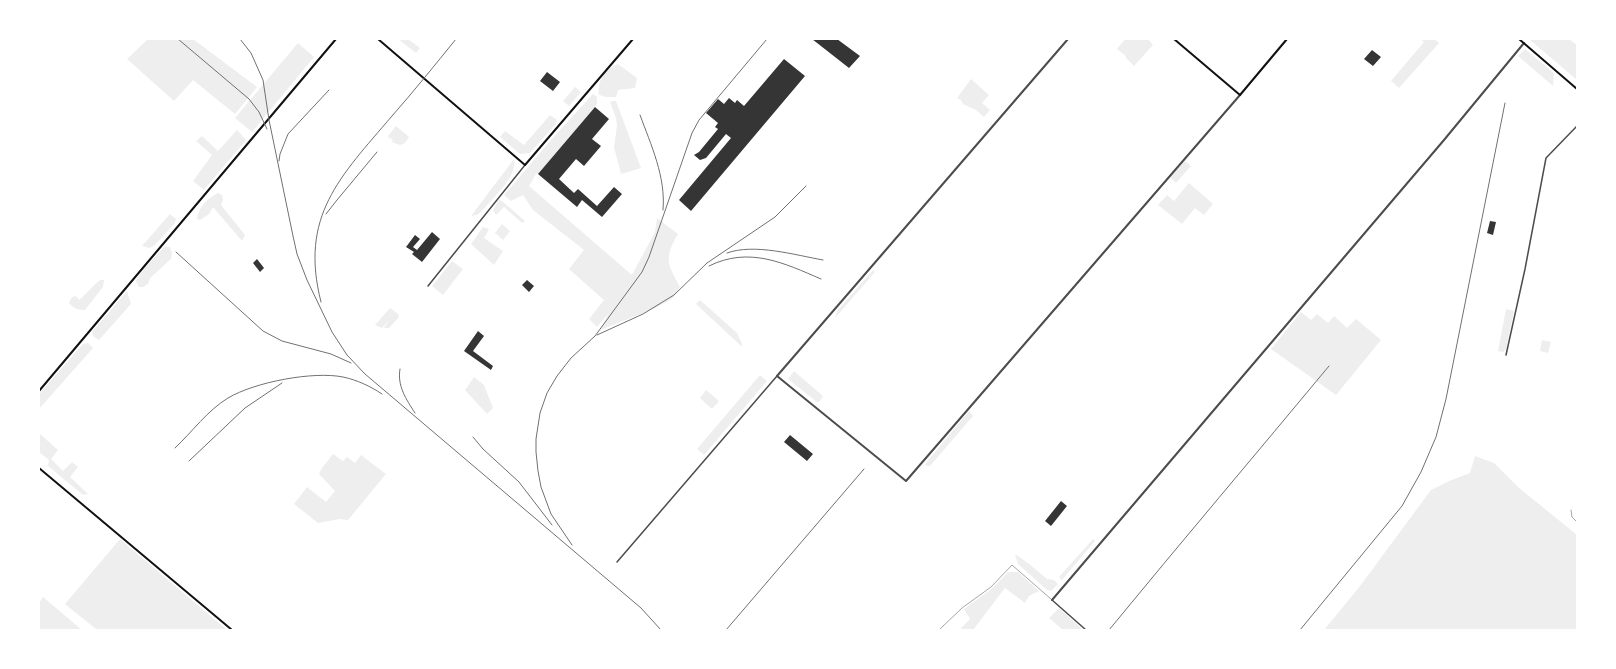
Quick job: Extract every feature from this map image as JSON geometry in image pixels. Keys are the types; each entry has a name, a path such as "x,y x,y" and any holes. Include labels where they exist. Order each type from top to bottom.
{"main road":[{"path":"39,391 336,39"},
{"path":"378,39 525,165 633,39"},
{"path":"1174,39 1240,94 1287,39"},
{"path":"1519,39 1577,88"},
{"path":"39,468 232,630"}],"street":[{"path":"617,562 1068,39"},
{"path":"1086,630 1052,600 1444,140 1524,43"},
{"path":"777,376 906,481 1240,94"},
{"path":"1506,355 1524,274 1546,158 1577,126"},
{"path":"428,286 525,165"}],"lane":[{"path":"1571,510 1572,517 1577,522"},
{"path":"939,630 962,608 991,587 1012,564 1052,600"}],"shaded area":[{"path":"148,39 193,39 257,87 235,114 193,80 174,101 127,59"},
{"path":"398,39 408,39 420,48 416,53"},
{"path":"1125,39 1148,39 1153,45 1134,66 1126,58 1126,56 1117,49"},
{"path":"1421,39 1434,39 1439,43 1399,88 1391,81 1424,42"},
{"path":"1529,39 1569,39 1577,45 1577,80"},
{"path":"298,43 314,57 252,132 235,118"},
{"path":"1525,49 1554,73 1553,86 1518,56"},
{"path":"618,64 637,78 635,88 618,90 616,97 599,95 599,85 603,76 609,69"},
{"path":"971,79 989,95 982,103 990,110 984,117 976,110 963,104 961,100 957,98"},
{"path":"575,87 581,92 569,106 563,101"},
{"path":"593,94 597,97 597,104 538,174 536,174 529,186 632,275 655,232 657,218 678,234 671,249 669,260 672,272 680,287 673,298 656,308 600,330 609,313 597,327 589,319 604,300 569,269 584,250 533,210 523,195 511,201 504,195"},
{"path":"616,101 641,168 621,174 614,147 617,126 616,118 610,102"},
{"path":"550,115 557,120 556,124 530,153 520,154 500,137 505,131 524,145"},
{"path":"396,126 409,137 405,143 400,145 392,142 393,141 391,138 390,139 388,136"},
{"path":"237,130 246,140 204,190 193,181 212,155 196,141 202,136 218,151"},
{"path":"514,159 512,173 503,187 481,212 477,215 471,216"},
{"path":"1185,161 1191,166 1176,183 1170,177"},
{"path":"1189,183 1213,204 1204,215 1195,208 1182,224 1158,205 1167,195 1174,201"},
{"path":"218,193 222,195 223,200 221,205 245,235 242,241 213,207 209,214 200,220 197,219 204,203"},
{"path":"499,200 525,221 522,223 504,207 496,215 493,210"},
{"path":"170,214 176,219 175,223 154,246 149,248 142,246"},
{"path":"502,224 510,231 503,240 495,233"},
{"path":"483,227 489,229 484,238 503,251 494,265 471,244"},
{"path":"164,247 170,247 172,253 171,259 150,278 148,284 143,287 139,287 136,281 142,271"},
{"path":"452,261 463,269 443,295 432,286"},
{"path":"873,270 875,272 835,318 837,311"},
{"path":"100,280 104,280 103,287 85,310 76,309 69,303 72,297 76,296 79,300"},
{"path":"127,291 131,304 99,340 93,336 92,332"},
{"path":"700,300 737,333 742,344 741,346 696,304"},
{"path":"390,308 398,314 399,317 389,328 384,328 389,320 382,328 375,325"},
{"path":"1506,309 1514,311 1506,349 1503,352 1498,351"},
{"path":"1301,312 1311,320 1317,314 1328,323 1334,316 1347,328 1356,319 1381,340 1336,395 1271,349"},
{"path":"1542,340 1551,342 1548,353 1540,351"},
{"path":"88,343 93,348 39,409 39,394 83,344"},
{"path":"794,371 823,396 820,401 817,402 788,379"},
{"path":"760,375 767,381 704,455 697,449"},
{"path":"474,377 484,385 493,408 487,414 465,390"},
{"path":"706,390 719,401 712,409 700,398"},
{"path":"969,411 973,416 930,466 927,466 925,464"},
{"path":"39,433 58,450 51,459 63,471 72,462 78,467 70,477 88,494 83,495 48,466 49,460 39,452"},
{"path":"333,454 343,461 347,457 355,463 361,455 386,474 348,520 339,519 318,523 294,504 307,487 326,502 335,491 319,474"},
{"path":"1475,456 1494,463 1518,487 1577,535 1577,630 1324,630 1360,586 1431,490 1470,473"},
{"path":"120,539 227,630 97,630 65,604"},
{"path":"1093,539 1095,541 1062,580 1059,577"},
{"path":"1015,554 1047,579 1054,580 1058,584 1051,591 1047,590 1018,564"},
{"path":"1008,572 1018,572 1039,591 1029,596 1025,603 1005,588 973,630 962,629 961,628 970,619 964,609 993,588"},
{"path":"43,597 82,630 39,630 39,603"},
{"path":"1059,608 1083,630 1063,630 1049,618"}],"building":[{"path":"812,39 837,39 860,56 849,68"},
{"path":"1372,50 1381,57 1373,66 1364,59"},
{"path":"784,59 805,76 691,211 679,200 731,138 726,134 706,158 700,160 694,155 699,152 718,129 715,127 718,123 706,113 718,99 724,104 729,98 735,103 737,100 744,106"},
{"path":"547,72 560,82 553,91 540,81"},
{"path":"595,107 609,119 592,139 601,146 584,166 576,159 559,179 574,193 578,189 597,206 614,187 622,194 602,217 582,200 577,207 538,174"},
{"path":"1490,221 1496,222 1493,235 1487,233"},
{"path":"432,232 440,239 422,262 412,254 414,252 406,247 415,235 420,239 413,247 417,250"},
{"path":"257,259 264,268 260,272 253,263"},
{"path":"527,280 534,286 529,292 522,285"},
{"path":"478,331 484,336 473,351 493,366 491,370 464,351"},
{"path":"790,435 813,454 807,461 784,442"},
{"path":"1061,501 1067,506 1051,526 1045,521"}],"railway":[{"path":"178,39 249,99 259,112 267,129"},
{"path":"240,39 251,53 263,80 269,120 297,254 307,280 332,332 347,355 365,374 641,608 661,630"},
{"path":"321,302 316,272 316,245 320,221 329,200 341,179 356,159 456,39"},
{"path":"572,545 551,514 541,487 538,471 536,439 540,413 547,393 557,376 571,358 595,336 642,272 649,257 692,133 699,120 767,39"},
{"path":"279,161 280,154 288,134 329,90"},
{"path":"1300,630 1402,506 1421,472 1436,437 1446,399 1505,103"},
{"path":"640,115 660,173 663,210"},
{"path":"326,214 377,152"},
{"path":"597,335 643,314 674,295 707,263 775,217 806,186"},
{"path":"727,253 749,249 775,251 823,260"},
{"path":"176,252 263,331 282,341 331,354 351,363"},
{"path":"709,266 724,260 738,257 752,257 766,259 794,267 821,279"},
{"path":"1109,630 1329,366"},
{"path":"400,369 399,375 401,387 415,413"},
{"path":"175,448 207,415 228,398 239,392 268,383 301,377 343,377 368,386 382,394"},
{"path":"189,461 245,408 282,383"},
{"path":"473,437 483,449 519,482 552,525"},
{"path":"726,630 864,469"}]}
